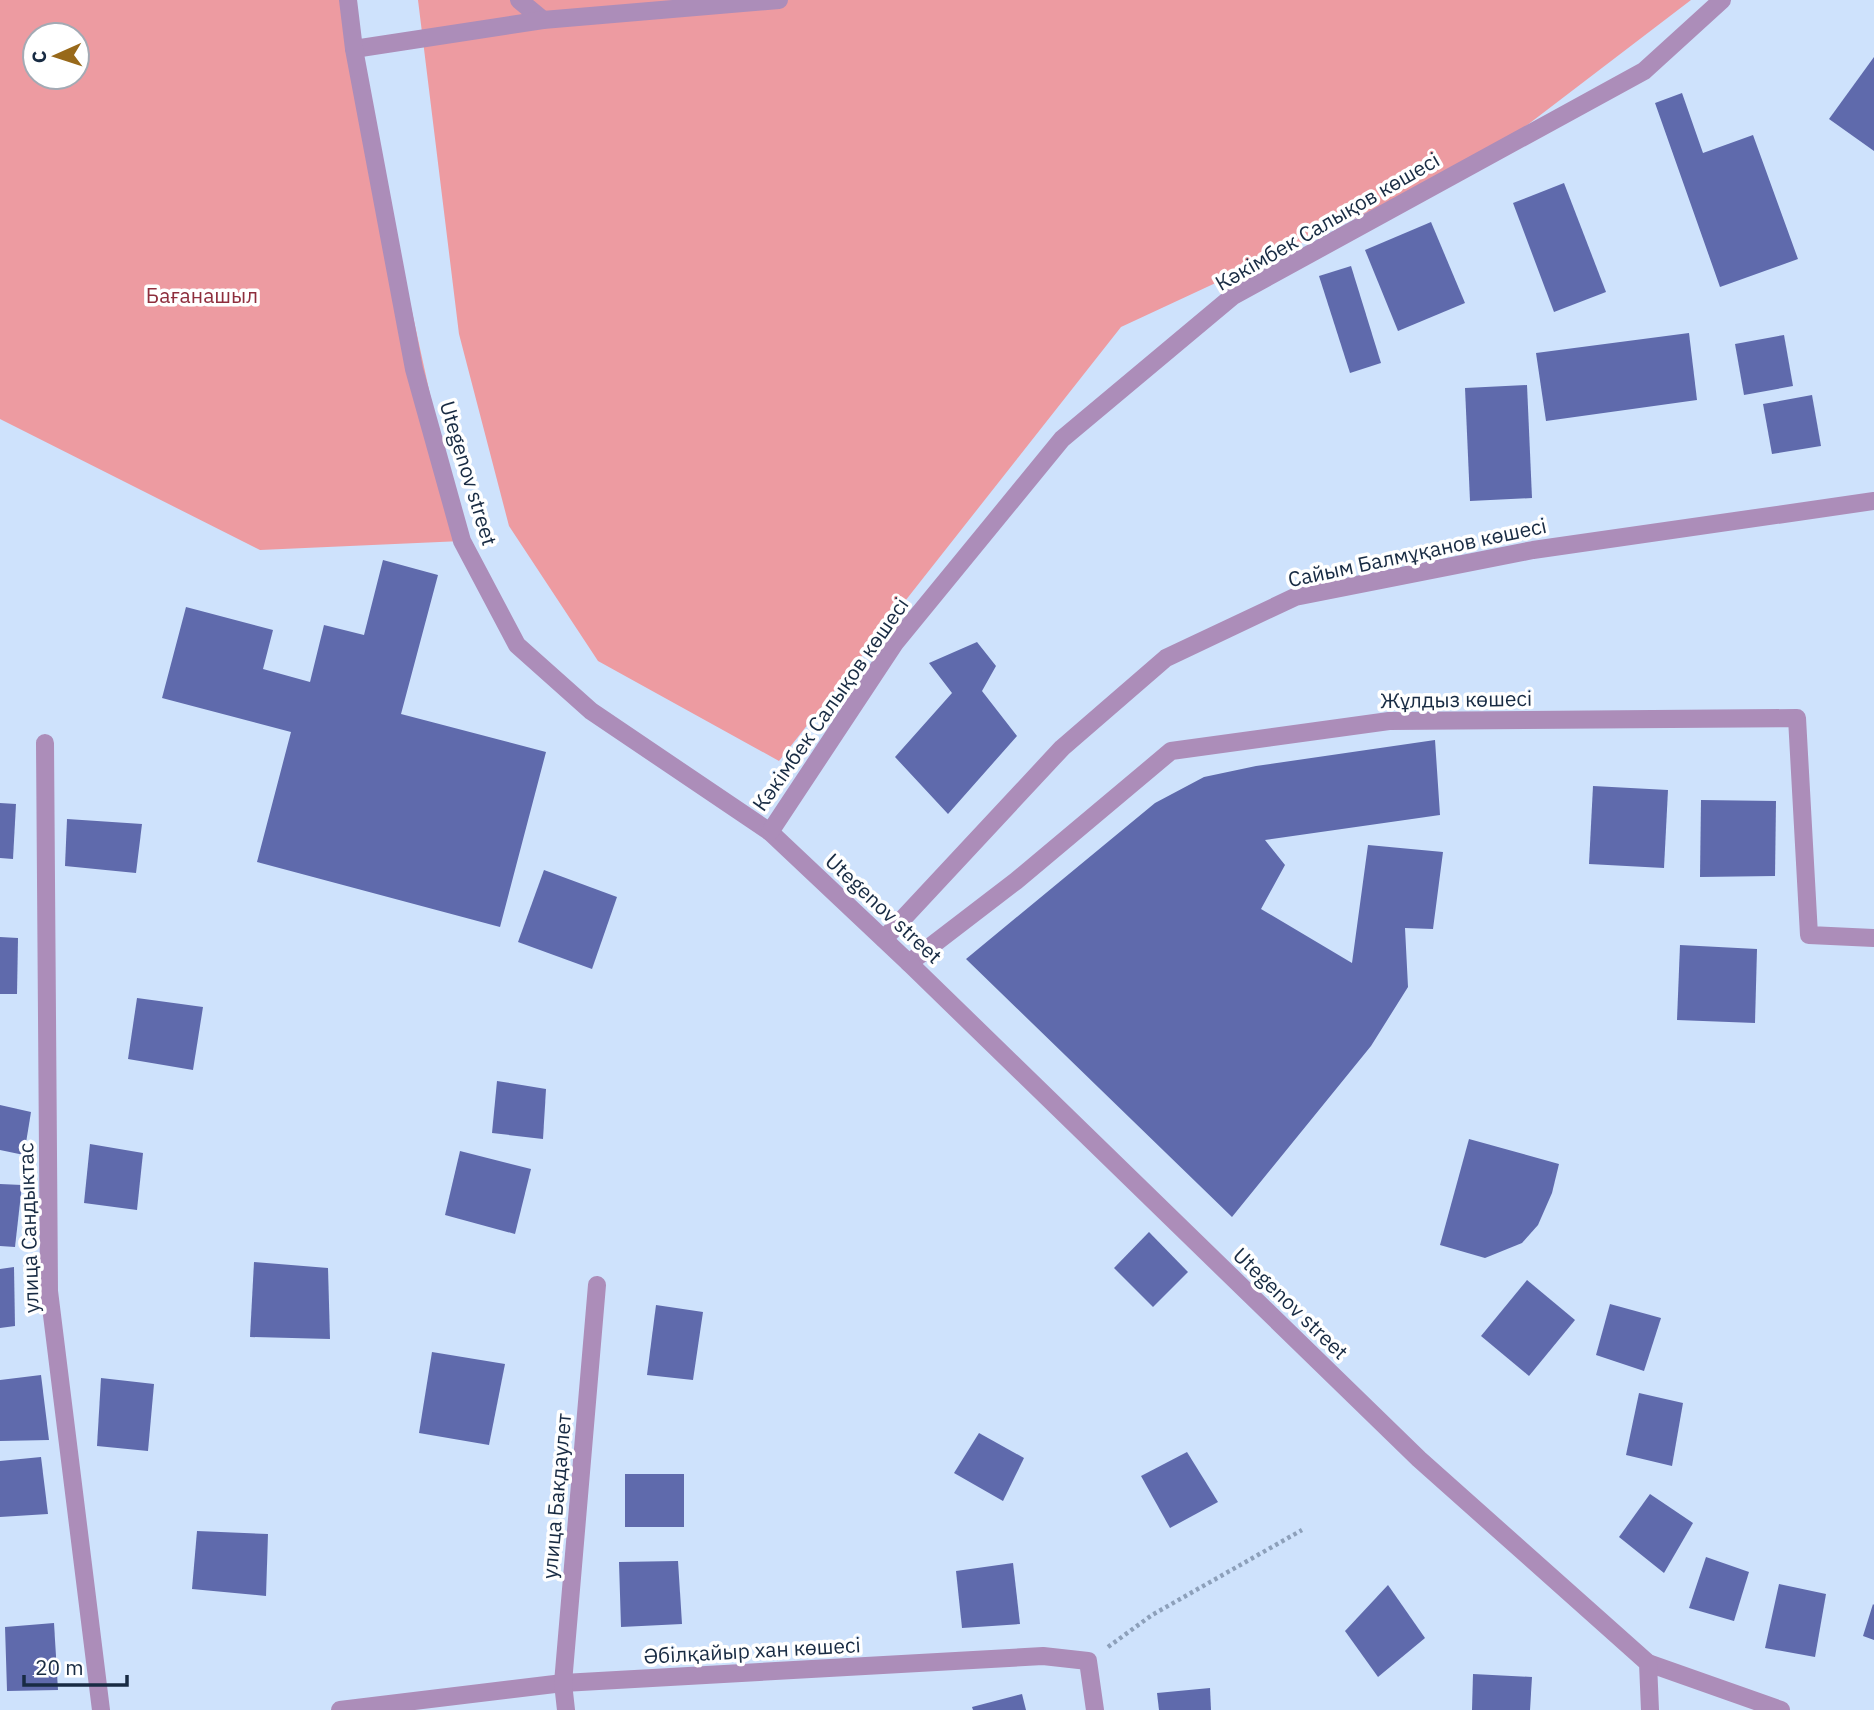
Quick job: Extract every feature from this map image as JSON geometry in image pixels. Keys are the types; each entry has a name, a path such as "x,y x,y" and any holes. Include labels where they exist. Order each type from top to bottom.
{"street":[{"name":"Utegenov street","path":"348,0 354,49 414,369 462,541 517,645 591,711 770,832 909,962 1419,1459 1648,1663"},
{"path":"519,0 543,20"},
{"path":"354,49 543,20 779,0"},
{"name":"Кәкімбек Салықов көшесі","path":"770,832 895,643 1062,439 1233,296 1644,71 1722,0"},
{"name":"Сайым Балмұқанов көшесі","path":"884,939 1062,747 1166,658 1295,597 1533,550 1874,500"},
{"name":"Жұлдыз көшесі","path":"909,962 1016,881 1171,751 1389,721 1797,718 1809,935 1874,937"},
{"name":"улица Сандыктас","path":"46,743 50,1291 101,1710"},
{"name":"улица Бакдаулет","path":"566,1710 563,1683 597,1285"},
{"name":"Әбілқайыр хан көшесі","path":"340,1710 563,1683 1043,1656 1088,1661"},
{"path":"1088,1661 1095,1710"},
{"path":"1650,1710 1648,1663 1781,1710"}],"path":[{"path":"1088,1661 1152,1615 1301,1530"}],"green space":[{"name":"Бағанашыл","path":"0,0 344,0 462,541 260,550 0,419"},
{"path":"418,0 1691,0 1484,158 1121,327 779,761 598,661 509,526 459,334"}],"building":[{"path":"1874,57 1874,151 1829,119"},
{"path":"1682,93 1703,153 1753,135 1798,259 1720,287 1655,103"},
{"path":"1564,183 1606,292 1554,312 1513,203"},
{"path":"1431,222 1465,303 1398,331 1365,250"},
{"path":"1351,266 1381,363 1350,373 1319,276"},
{"path":"1689,333 1697,400 1546,421 1536,353"},
{"path":"1784,335 1793,386 1744,395 1735,344"},
{"path":"1527,385 1532,498 1470,501 1465,388"},
{"path":"1812,395 1821,446 1772,454 1763,404"},
{"path":"383,560 438,575 401,714 546,752 500,927 257,862 291,732 162,698 186,607 273,630 263,669 310,682 324,625 364,635"},
{"path":"977,642 996,666 982,691 1017,736 948,814 895,757 952,693 929,663"},
{"path":"1435,740 1440,815 1265,840 1285,865 1261,909 1352,963 1368,845 1443,852 1433,929 1405,928 1408,987 1371,1046 1232,1217 966,959 1155,803 1204,777 1256,766"},
{"path":"1593,786 1668,790 1664,868 1589,864"},
{"path":"1701,800 1776,801 1775,876 1700,877"},
{"path":"0,803 16,804 13,859 0,858"},
{"path":"67,819 142,824 136,873 65,866"},
{"path":"544,870 617,897 592,969 518,942"},
{"path":"0,937 18,938 17,994 0,994"},
{"path":"1680,945 1757,949 1755,1023 1677,1020"},
{"path":"137,998 203,1007 193,1070 128,1059"},
{"path":"497,1081 546,1089 543,1139 492,1133"},
{"path":"0,1105 31,1112 24,1155 0,1150"},
{"path":"1469,1139 1559,1164 1552,1193 1538,1225 1522,1243 1485,1258 1440,1245"},
{"path":"90,1144 143,1153 137,1210 84,1203"},
{"path":"460,1151 531,1169 515,1234 445,1215"},
{"path":"0,1184 22,1185 15,1247 0,1246"},
{"path":"1149,1232 1188,1272 1153,1307 1114,1268"},
{"path":"254,1262 328,1268 330,1339 250,1337"},
{"path":"14,1267 15,1326 0,1328 0,1269"},
{"path":"1527,1280 1575,1320 1529,1376 1481,1336"},
{"path":"1610,1304 1661,1318 1644,1371 1596,1355"},
{"path":"656,1305 703,1312 693,1380 647,1375"},
{"path":"432,1352 505,1364 489,1445 419,1433"},
{"path":"41,1375 49,1440 0,1441 0,1380"},
{"path":"101,1378 154,1384 148,1451 97,1446"},
{"path":"1639,1393 1683,1403 1672,1466 1626,1455"},
{"path":"979,1433 1024,1458 1003,1501 954,1473"},
{"path":"1187,1452 1218,1502 1170,1528 1141,1476"},
{"path":"41,1457 48,1514 0,1517 0,1461"},
{"path":"625,1474 684,1474 684,1527 625,1527"},
{"path":"1650,1494 1693,1523 1664,1573 1619,1537"},
{"path":"197,1531 268,1534 266,1596 192,1589"},
{"path":"1706,1557 1749,1572 1734,1621 1689,1608"},
{"path":"678,1561 682,1624 621,1627 619,1562"},
{"path":"1013,1563 1020,1624 962,1628 956,1571"},
{"path":"1779,1584 1826,1594 1815,1657 1765,1648"},
{"path":"1388,1585 1425,1638 1378,1677 1345,1631"},
{"path":"1874,1605 1874,1640 1863,1636"},
{"path":"54,1623 58,1690 7,1691 5,1627"},
{"path":"1473,1674 1532,1677 1530,1710 1472,1710"},
{"path":"1210,1688 1211,1710 1159,1710 1157,1693"},
{"path":"1022,1694 1026,1710 973,1710 972,1707"}]}
